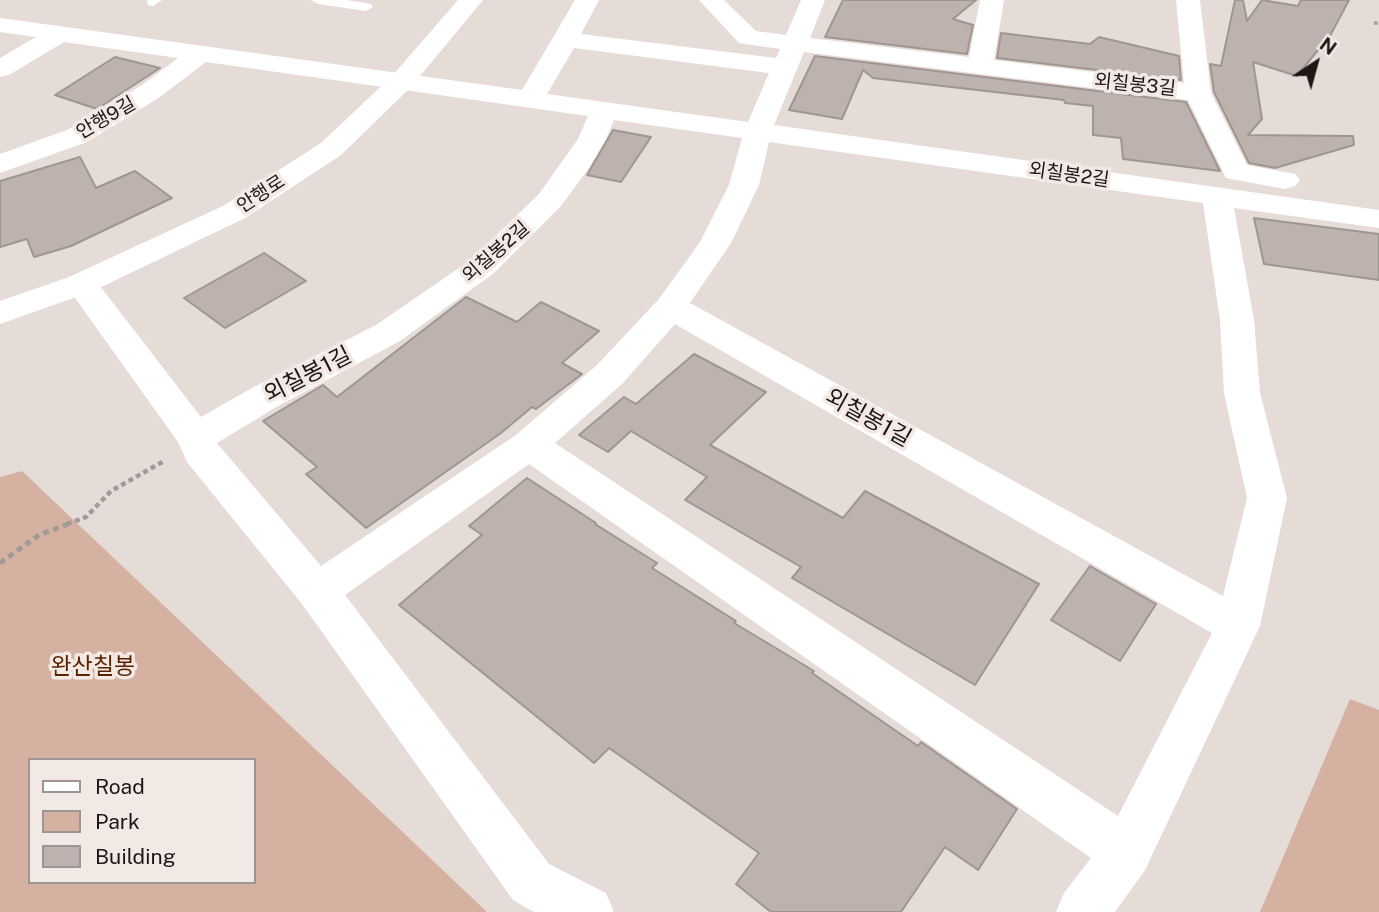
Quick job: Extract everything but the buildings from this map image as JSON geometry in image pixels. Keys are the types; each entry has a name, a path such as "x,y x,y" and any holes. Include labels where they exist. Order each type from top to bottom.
{"street":[{"name":"안행로","path":"0,313 81,284 234,212 331,149 402,81 471,0"},
{"path":"530,99 587,0"},
{"name":"외칠봉3길","path":"711,0 748,38 789,56 980,68 1198,93 1188,0"},
{"path":"317,591 528,445 610,374 671,307 715,243 744,185 758,131 813,0"},
{"path":"980,68 992,0"},
{"path":"0,25 402,81"},
{"path":"0,69 61,33"},
{"path":"566,40 789,56"},
{"name":"안행9길","path":"0,164 77,136 151,91 201,53"},
{"name":"외칠봉2길","path":"402,81 1217,196 1379,216"},
{"path":"1198,93 1236,172 1342,189 1379,216"},
{"name":"외칠봉2길","path":"454,288 520,232 550,200 574,169 604,110"},
{"path":"1083,912 1127,852 1238,626 1267,498 1242,393 1237,320 1217,196"},
{"path":"81,284 199,445 317,591 531,882 587,912"},
{"name":"외칠봉1길","path":"199,445 265,397 388,333 454,288"},
{"name":"외칠봉1길","path":"671,307 1238,626"},
{"path":"528,445 1127,852"}],"lane":[{"path":"318,0 366,7"}],"path":[{"path":"0,563 39,535 86,517 111,491 161,462 199,445"}],"green space":[{"name":"완산칠봉","path":"22,471 487,912 0,912 0,477"},
{"path":"1350,699 1379,710 1379,912 1260,912"}]}
